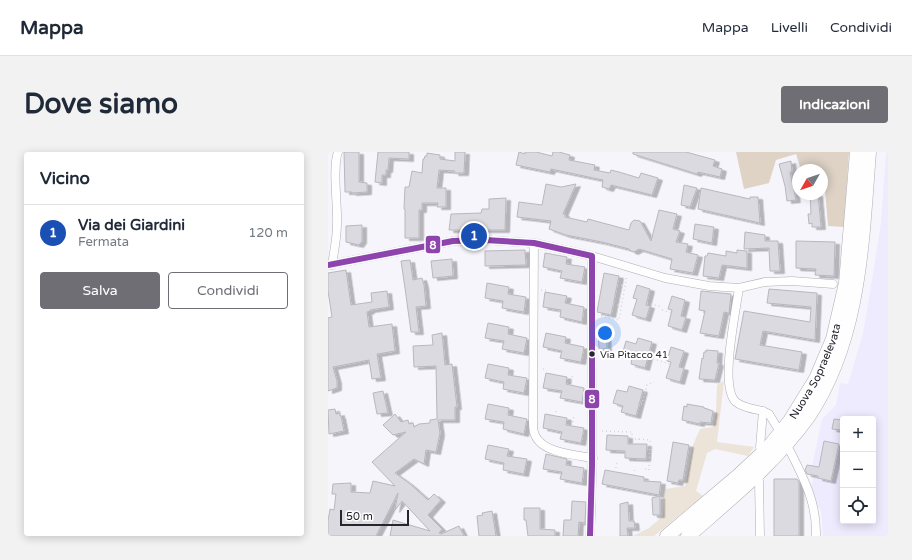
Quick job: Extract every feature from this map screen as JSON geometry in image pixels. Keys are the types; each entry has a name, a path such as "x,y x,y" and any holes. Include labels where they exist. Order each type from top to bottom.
{"highway":[{"name":"Nuova Sopraelevata","path":"667,536 738,476 768,448 790,421 816,379 833,339 846,283 857,152"},
{"name":"Nuova Sopraelevata","path":"688,536 774,458 807,417 828,383 840,354 851,313 863,232 869,152"},
{"path":"863,232 871,195 875,152"}],"street":[{"path":"338,152 336,157 337,224 330,265 453,241 485,240 534,243 592,256 629,268 679,281 709,286 739,288 765,282 792,281 833,284"},
{"path":"534,243 533,422 535,436 542,444 552,450 593,458"},
{"path":"590,536 593,458 591,314 592,256"},
{"path":"739,288 728,369 728,383 731,394 736,402 743,407 763,411 769,414 777,427"},
{"path":"760,446 763,411"},
{"path":"790,451 807,484 814,509 816,536"},
{"path":"759,481 760,536"}],"path":[{"path":"591,314 619,320 629,268"},
{"path":"617,285 625,286"},
{"path":"647,302 662,307"},
{"path":"613,304 621,306"},
{"path":"662,310 672,312"},
{"path":"647,354 657,357"},
{"path":"657,360 670,364"},
{"path":"570,385 573,374"},
{"path":"637,402 642,404 647,385 654,382"},
{"path":"555,416 556,411"},
{"path":"572,426 574,414"},
{"path":"592,431 632,432 632,439 650,440 649,470 643,468"},
{"path":"619,431 619,436"},
{"path":"638,444 639,439"},
{"path":"616,472 617,463"},
{"path":"634,475 635,467"}],"shaded area":[{"path":"736,152 849,152 844,227 828,226 826,200 828,200 828,164 799,164 796,154 776,160 769,183 744,189"},
{"path":"886,152 888,152 888,536 823,536 821,511 817,505 811,488 814,475 805,473 807,465 812,466 822,419 836,405 840,383 848,384 863,333 881,222"},
{"path":"724,381 717,442 754,447 748,456 715,449 707,453 696,491 703,496 654,536 633,536 649,528 663,516 665,489 685,486 693,445 700,429 713,427 716,413 717,385"}],"building":[{"path":"344,152 359,152 359,182 367,183 367,192 345,192"},
{"path":"378,152 409,152 409,159 389,158 388,170 386,170 386,175 382,175 382,183 375,182"},
{"path":"455,152 465,152 464,173 439,170 437,188 446,188 446,207 437,207 438,203 422,203 422,210 419,210 419,238 405,238 405,187 409,187 412,171 422,173 423,159 427,156 427,153 440,155 440,159 455,161"},
{"path":"519,152 525,154 525,152 536,152 552,156 553,152 559,152 570,155 569,160 595,165 594,170 610,173 611,170 639,178 641,173 658,178 652,195 611,185 609,189 602,187 603,180 551,169 550,172 516,165"},
{"path":"633,152 686,152 715,160 713,166 722,169 720,177 698,172 697,174 633,154"},
{"path":"791,161 792,172 790,172 792,181 792,200 796,200 787,201 785,186 779,164"},
{"path":"546,184 561,187 576,184 563,214 565,214 565,217 587,222 588,219 629,230 631,223 634,220 640,221 651,241 659,210 677,214 673,229 680,231 676,242 688,244 686,252 698,255 693,273 670,269 672,259 639,249 634,252 629,249 602,242 566,235 549,229 551,221 517,217 519,202 542,205"},
{"path":"684,185 697,188 690,207 681,205"},
{"path":"701,188 750,199 750,197 758,197 760,223 698,209"},
{"path":"506,198 505,230 449,230 451,214 481,213 482,209 489,209 489,199"},
{"path":"810,200 819,200 821,227 812,227 812,223 809,224 808,214 811,214"},
{"path":"695,224 714,227 712,243 693,239"},
{"path":"362,225 362,241 359,245 346,242 346,226"},
{"path":"745,232 765,235 765,241 778,241 780,271 770,271 769,248 744,249"},
{"path":"796,241 835,242 834,276 815,275 816,269 796,268"},
{"path":"525,250 526,265 485,266 485,251"},
{"path":"737,250 747,251 747,268 722,265 719,278 703,276 705,256 707,256 708,253 726,256 726,251 737,253"},
{"path":"545,253 567,257 566,264 585,267 582,282 560,278 562,271 543,267"},
{"path":"452,259 453,276 433,278 431,261"},
{"path":"410,260 413,280 422,278 424,285 426,306 416,307 419,332 411,332 401,261"},
{"path":"346,270 351,305 372,302 371,293 387,291 389,307 370,310 367,312 369,327 392,324 395,351 377,354 381,378 372,379 369,360 333,367 337,381 337,388 328,391 328,318 332,317 328,291 328,273"},
{"path":"604,273 619,276 611,315 597,312"},
{"path":"487,283 509,287 508,294 526,297 524,312 502,308 503,301 485,298"},
{"path":"637,285 650,289 646,305 650,306 646,319 632,315 637,299 633,298"},
{"path":"769,289 817,293 815,340 763,331 760,345 802,352 799,370 735,359 744,311 810,322 811,307 767,303"},
{"path":"701,291 731,294 729,313 724,312 719,336 700,333 705,311 699,310"},
{"path":"545,292 567,296 565,303 584,307 582,322 560,317 561,310 543,307"},
{"path":"672,296 685,300 681,316 686,317 682,330 668,326 672,310 668,309"},
{"path":"488,323 509,327 508,334 527,338 524,353 502,349 504,341 485,338"},
{"path":"606,327 607,349 599,349 598,328"},
{"path":"442,333 445,365 452,364 457,407 455,407 455,420 438,420 440,433 436,452 426,450 424,464 414,459 395,473 428,500 434,494 441,500 428,515 442,529 439,533 441,534 459,526 464,536 390,536 393,520 430,531 402,501 395,510 398,493 376,536 328,536 330,509 334,510 336,494 332,494 333,484 351,483 351,492 370,493 373,481 395,486 372,462 406,432 393,435 383,425 395,414 401,422 408,420 409,424 413,423 414,427 419,424 430,423 430,420 437,419 436,366 414,367 413,346 433,345 432,335"},
{"path":"546,333 566,337 565,343 584,347 581,362 560,358 562,351 543,347"},
{"path":"638,338 652,342 645,368 631,364 632,357 622,355 626,341 636,344"},
{"path":"671,347 684,351 679,367 684,368 680,382 666,378 671,362 667,361"},
{"path":"706,350 718,351 717,363 719,363 715,380 699,379 702,358 703,359 704,352 706,352"},
{"path":"488,364 509,368 508,375 527,378 524,393 503,389 504,382 485,378"},
{"path":"546,373 567,377 566,384 584,388 582,402 560,398 562,391 543,388"},
{"path":"629,386 643,390 636,416 621,412 623,406 613,403 617,390 627,392"},
{"path":"383,391 388,413 377,414 373,393"},
{"path":"488,404 509,408 508,415 527,419 524,434 503,429 504,422 485,419"},
{"path":"687,404 704,407 713,411 711,423 700,422 700,424 682,420 684,406 687,407"},
{"path":"335,409 336,414 340,413 344,431 329,434 328,410"},
{"path":"545,414 567,418 566,425 584,428 581,443 560,439 562,432 543,428"},
{"path":"834,419 840,420 840,430 832,429"},
{"path":"607,435 628,436 628,444 647,444 646,459 625,458 625,451 606,450"},
{"path":"824,441 839,444 831,481 807,474 805,470 807,465 819,467"},
{"path":"673,442 689,445 683,480 679,480 678,483 667,481"},
{"path":"488,445 509,449 507,456 527,459 524,474 503,470 504,463 485,459"},
{"path":"546,454 567,459 566,465 584,468 582,483 560,479 562,472 543,469"},
{"path":"605,470 644,477 644,481 661,482 659,495 602,484"},
{"path":"774,479 797,479 799,482 799,536 774,536"},
{"path":"660,496 660,515 653,515 652,498"},
{"path":"572,501 586,502 585,523 579,522 578,536 563,536 564,520 571,520"},
{"path":"628,502 629,521 634,521 635,528 627,528 628,536 620,536 620,504"},
{"path":"524,508 540,508 540,529 555,530 555,536 528,536 526,520 524,520"},
{"path":"492,511 496,536 479,536 477,516 483,515 482,513"}],"transit line":[{"name":"8","path":"328,265 453,241 485,240 534,243 592,256 592,466 590,536"}],"place":[{"name":"Via dei Giardini","path":"474,236"},
{"name":"Via Pitacco 41","path":"592,354"}]}
